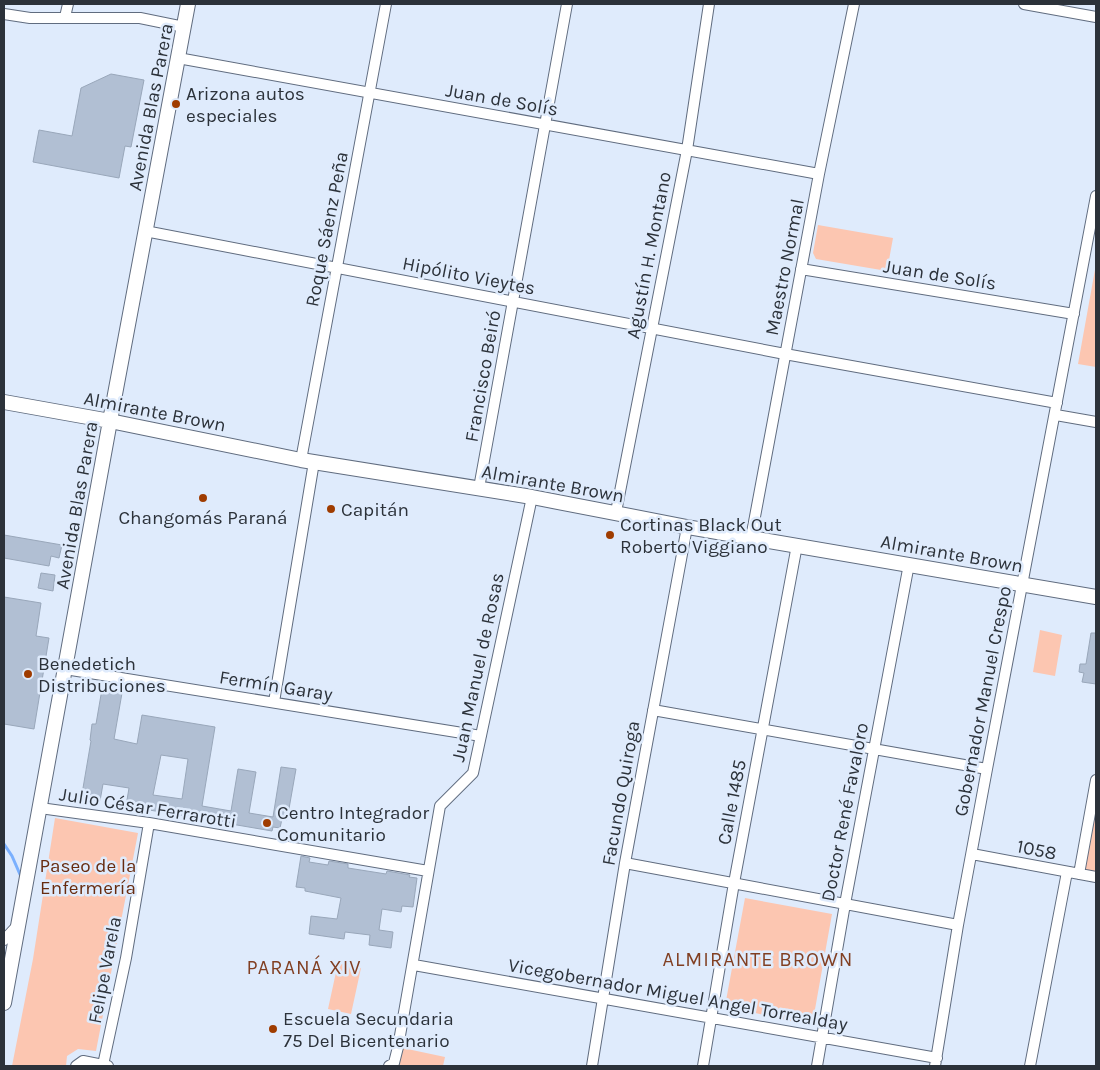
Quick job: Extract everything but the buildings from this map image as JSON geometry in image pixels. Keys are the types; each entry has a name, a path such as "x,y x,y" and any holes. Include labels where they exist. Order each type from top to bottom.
{"main road":[{"name":"Avenida Blas Parera","path":"4,1003 188,4"},
{"name":"Almirante Brown","path":"4,402 110,421 307,461 532,497 687,527 1096,597"}],"street":[{"path":"65,17 68,4"},
{"name":"Roque Sáenz Peña","path":"274,702 336,268 386,4"},
{"name":"Francisco Beiró","path":"479,488 567,4"},
{"name":"Agustín H. Montano","path":"616,512 687,150 708,4"},
{"name":"Maestro Normal","path":"751,538 819,174 854,4"},
{"path":"1024,4 1096,17"},
{"path":"4,14 30,18 140,18 184,26"},
{"name":"Juan de Solís","path":"178,58 819,174"},
{"name":"Gobernador Manuel Crespo","path":"936,1062 958,924 1096,196"},
{"name":"Hipólito Vieytes","path":"145,231 652,329 1057,403"},
{"name":"Juan de Solís","path":"801,269 1074,314"},
{"path":"1056,415 1096,422"},
{"name":"Juan Manuel de Rosas","path":"389,1066 394,1063 398,1047 414,965 440,806 473,773 532,497"},
{"name":"Facundo Quiroga","path":"592,1066 625,863 687,527"},
{"name":"Calle 1485","path":"703,1066 734,883 797,546"},
{"name":"Doctor René Favaloro","path":"817,1066 845,904 909,564"},
{"name":"Fermín Garay","path":"65,669 481,736"},
{"path":"653,710 987,769"},
{"path":"1079,874 1096,780"},
{"name":"Julio César Ferrarotti","path":"40,808 149,823 428,871"},
{"name":"Felipe Varela","path":"76,1066 83,1061 106,1066 149,823"},
{"name":"1058","path":"972,854 1096,877"},
{"path":"625,863 958,924"},
{"path":"1030,1066 1067,872"},
{"path":"4,940 18,924"},
{"name":"Vicegobernador Miguel Angel Torrealday","path":"414,965 822,1038 936,1062"}],"green space":[{"path":"818,225 893,238 887,271 816,259 813,253"},
{"path":"1096,264 1096,367 1078,364"},
{"path":"1040,630 1062,635 1055,676 1033,672"},
{"path":"1096,793 1096,877 1079,874"},
{"name":"Paseo de la Enfermería","path":"55,818 138,833 96,1051 78,1049 67,1056 66,1066 12,1066 33,959"},
{"path":"745,898 832,914 812,1026 725,1006"},
{"path":"338,963 361,968 351,1014 328,1009"},
{"path":"398,1047 445,1057 443,1066 389,1066"}],"waterway":[{"path":"4,844 12,856 22,879"}],"place":[{"name":"Arizona autos especiales","path":"176,104"},
{"name":"Changomás Paraná","path":"203,498"},
{"name":"Capitán","path":"331,509"},
{"name":"Cortinas Black Out Roberto Viggiano","path":"610,535"},
{"name":"Benedetich Distribuciones","path":"28,674"},
{"name":"Centro Integrador Comunitario","path":"267,823"},
{"name":"Escuela Secundaria 75 Del Bicentenario","path":"273,1029"}],"district":[{"name":"ALMIRANTE BROWN","path":"758,959"},
{"name":"PARANÁ XIV","path":"304,967"}]}
